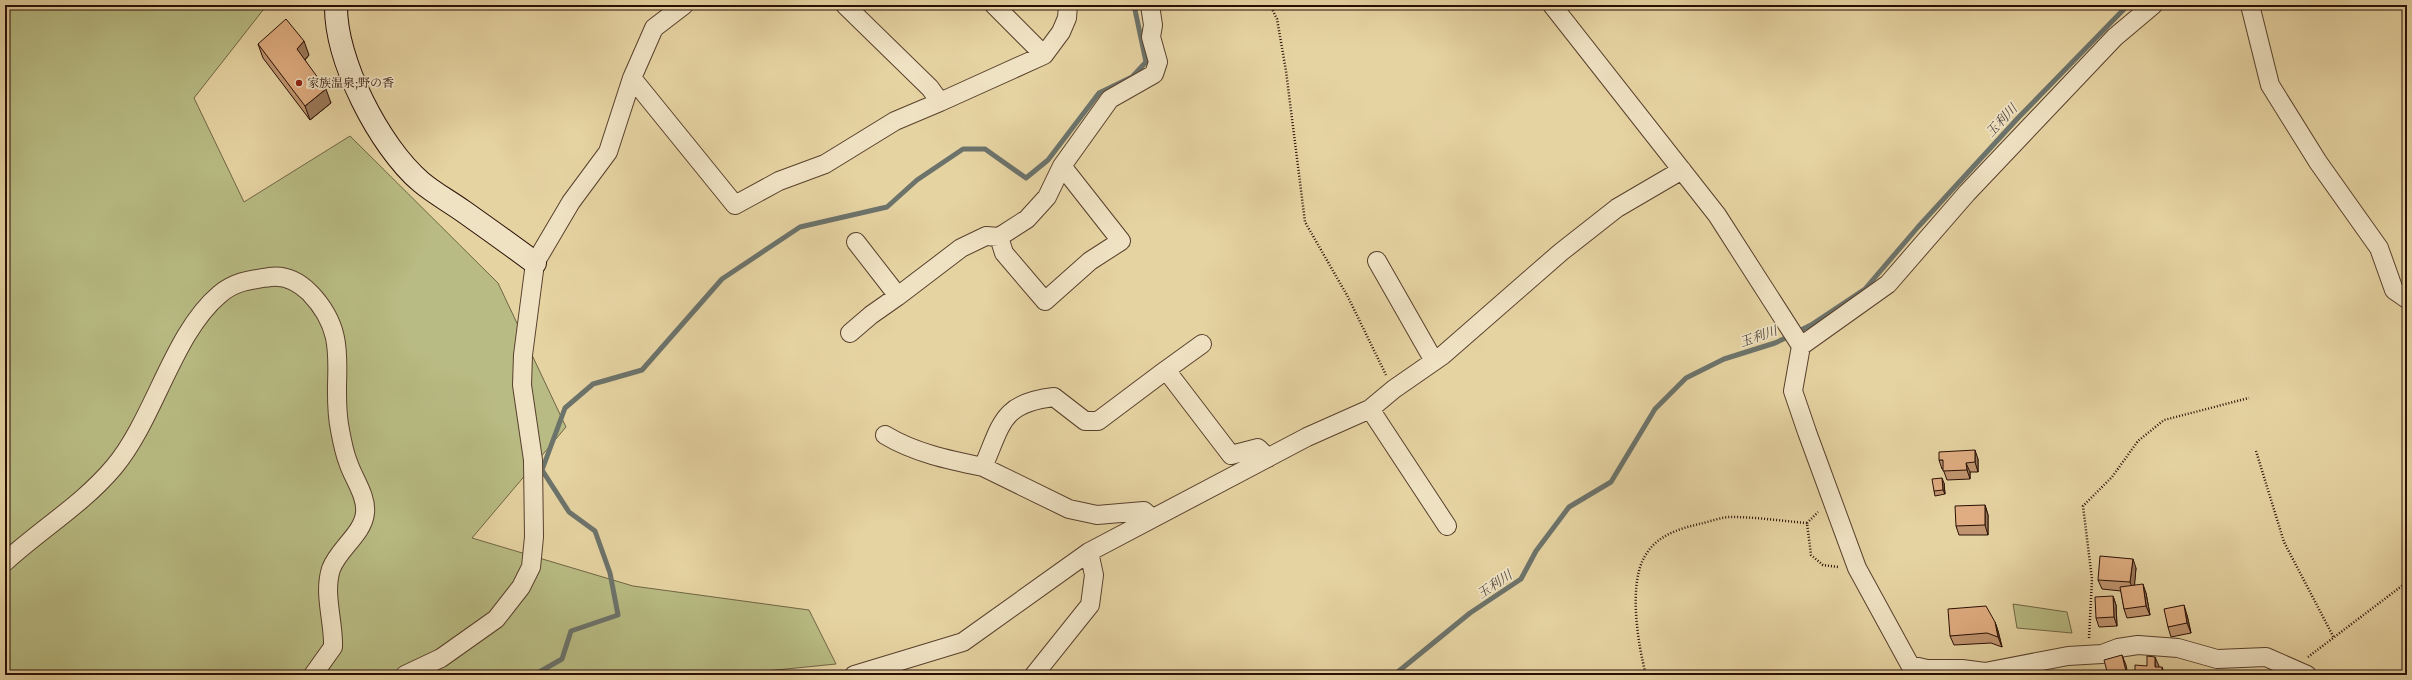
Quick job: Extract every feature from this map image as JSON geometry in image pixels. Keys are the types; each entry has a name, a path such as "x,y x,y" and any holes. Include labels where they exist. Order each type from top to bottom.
{"street":[{"path":"336,5 336,21 349,72 367,110 389,145 420,181 535,263"},
{"path":"405,675 441,658 443,654 461,645 496,619 521,587 531,567 534,537 533,460 522,385 523,355 535,263 571,202 608,152 632,78 654,28 684,5"},
{"path":"845,5 930,88 940,102"},
{"path":"994,5 1044,55"},
{"path":"632,78 736,205 779,180 825,164 895,121 1044,55 1061,32 1067,18 1068,5"},
{"path":"850,333 871,315 961,248 986,236 999,237 1027,219 1047,197 1062,166 1110,99 1154,74 1158,62 1151,37 1153,25 1150,5"},
{"path":"1552,5 1717,215 1801,346 1793,391 1857,568 1910,665 1927,670 1962,670 1980,673 2068,656 2102,654 2118,648 2138,645 2178,648 2217,659 2266,657 2300,672"},
{"path":"1801,346 1888,284 1967,193 2109,43 2153,5"},
{"path":"2250,5 2270,85 2318,162 2379,248 2394,290 2407,299"},
{"path":"999,237 1004,253 1045,301 1090,261 1121,242 1062,166"},
{"path":"854,675 963,642 1089,552 1307,437 1370,409 1394,389 1434,361 1561,252 1617,208 1682,170"},
{"path":"856,242 898,296"},
{"path":"1377,261 1434,361"},
{"path":"5,562 77,504 114,466 139,431 196,321 219,294 237,282 280,275 302,285 319,303 330,321 339,354 337,413 340,433 348,462 364,499 366,512 359,528 344,546 332,569 328,589 333,647 313,675"},
{"path":"983,467 1006,415 1030,400 1054,397 1085,421 1098,421 1202,344"},
{"path":"1166,370 1231,454 1258,448 1268,458"},
{"path":"1370,409 1447,526"},
{"path":"885,435 897,442 929,455 983,467 1069,509 1097,514 1144,511 1152,518"},
{"path":"1034,675 1090,604 1094,575 1089,552"}],"path":[{"path":"1270,5 1277,19 1286,71 1305,222 1348,297 1394,389"},
{"path":"2090,655 2088,622 2092,579 2083,506 2112,477 2138,441 2164,420 2249,398"},
{"path":"2256,451 2284,542 2334,638"},
{"path":"1646,675 1638,624 1636,592 1638,576 1645,556 1658,541 1677,530 1730,517 1807,523 1811,555 1823,565 1857,568"},
{"path":"2300,672 2334,638 2407,582"}],"green space":[{"path":"5,5 267,5 194,98 244,202 350,136 498,283 566,427 472,538 633,586 809,610 836,664 726,675 5,675"},
{"path":"2013,604 2067,612 2072,633 2017,628"}],"building":[{"name":"家族温泉;野の香","path":"286,19 304,41 297,49 326,89 305,106 258,44"},
{"path":"1975,450 1975,462 1966,463 1967,470 1943,471 1943,460 1939,460 1939,452"},
{"path":"1942,478 1943,490 1934,491 1932,479"},
{"path":"1985,505 1985,525 1956,526 1955,506"},
{"path":"2100,556 2133,559 2130,582 2098,580"},
{"path":"2143,584 2146,606 2124,609 2120,587"},
{"path":"2113,596 2114,617 2096,618 2095,597"},
{"path":"2184,605 2187,623 2168,627 2164,609"},
{"path":"1986,606 1995,622 1998,637 1987,633 1950,636 1948,609"},
{"path":"2122,655 2127,675 2108,675 2104,660"},
{"path":"2147,656 2155,657 2155,667 2162,667 2162,675 2135,675 2135,665 2147,666"},
{"path":"1886,673 1900,675 1885,675"}],"waterway":[{"path":"534,675 562,659 571,631 618,615 610,573 595,531 569,512 542,470 565,408 593,384 642,370 722,279 800,227 887,207 917,180 963,149 985,149 1026,178 1048,160 1099,93 1132,77 1146,62 1134,5"},
{"name":"玉利川","path":"1797,332 1811,325 1865,289 1918,227 2018,118 2128,5"},
{"name":"玉利川","path":"1394,675 1470,613 1521,579 1536,551 1569,507 1611,482 1655,409 1686,378 1724,359 1775,343 1790,336"}],"place":[{"name":"家族温泉;野の香","path":"299,83"}]}
